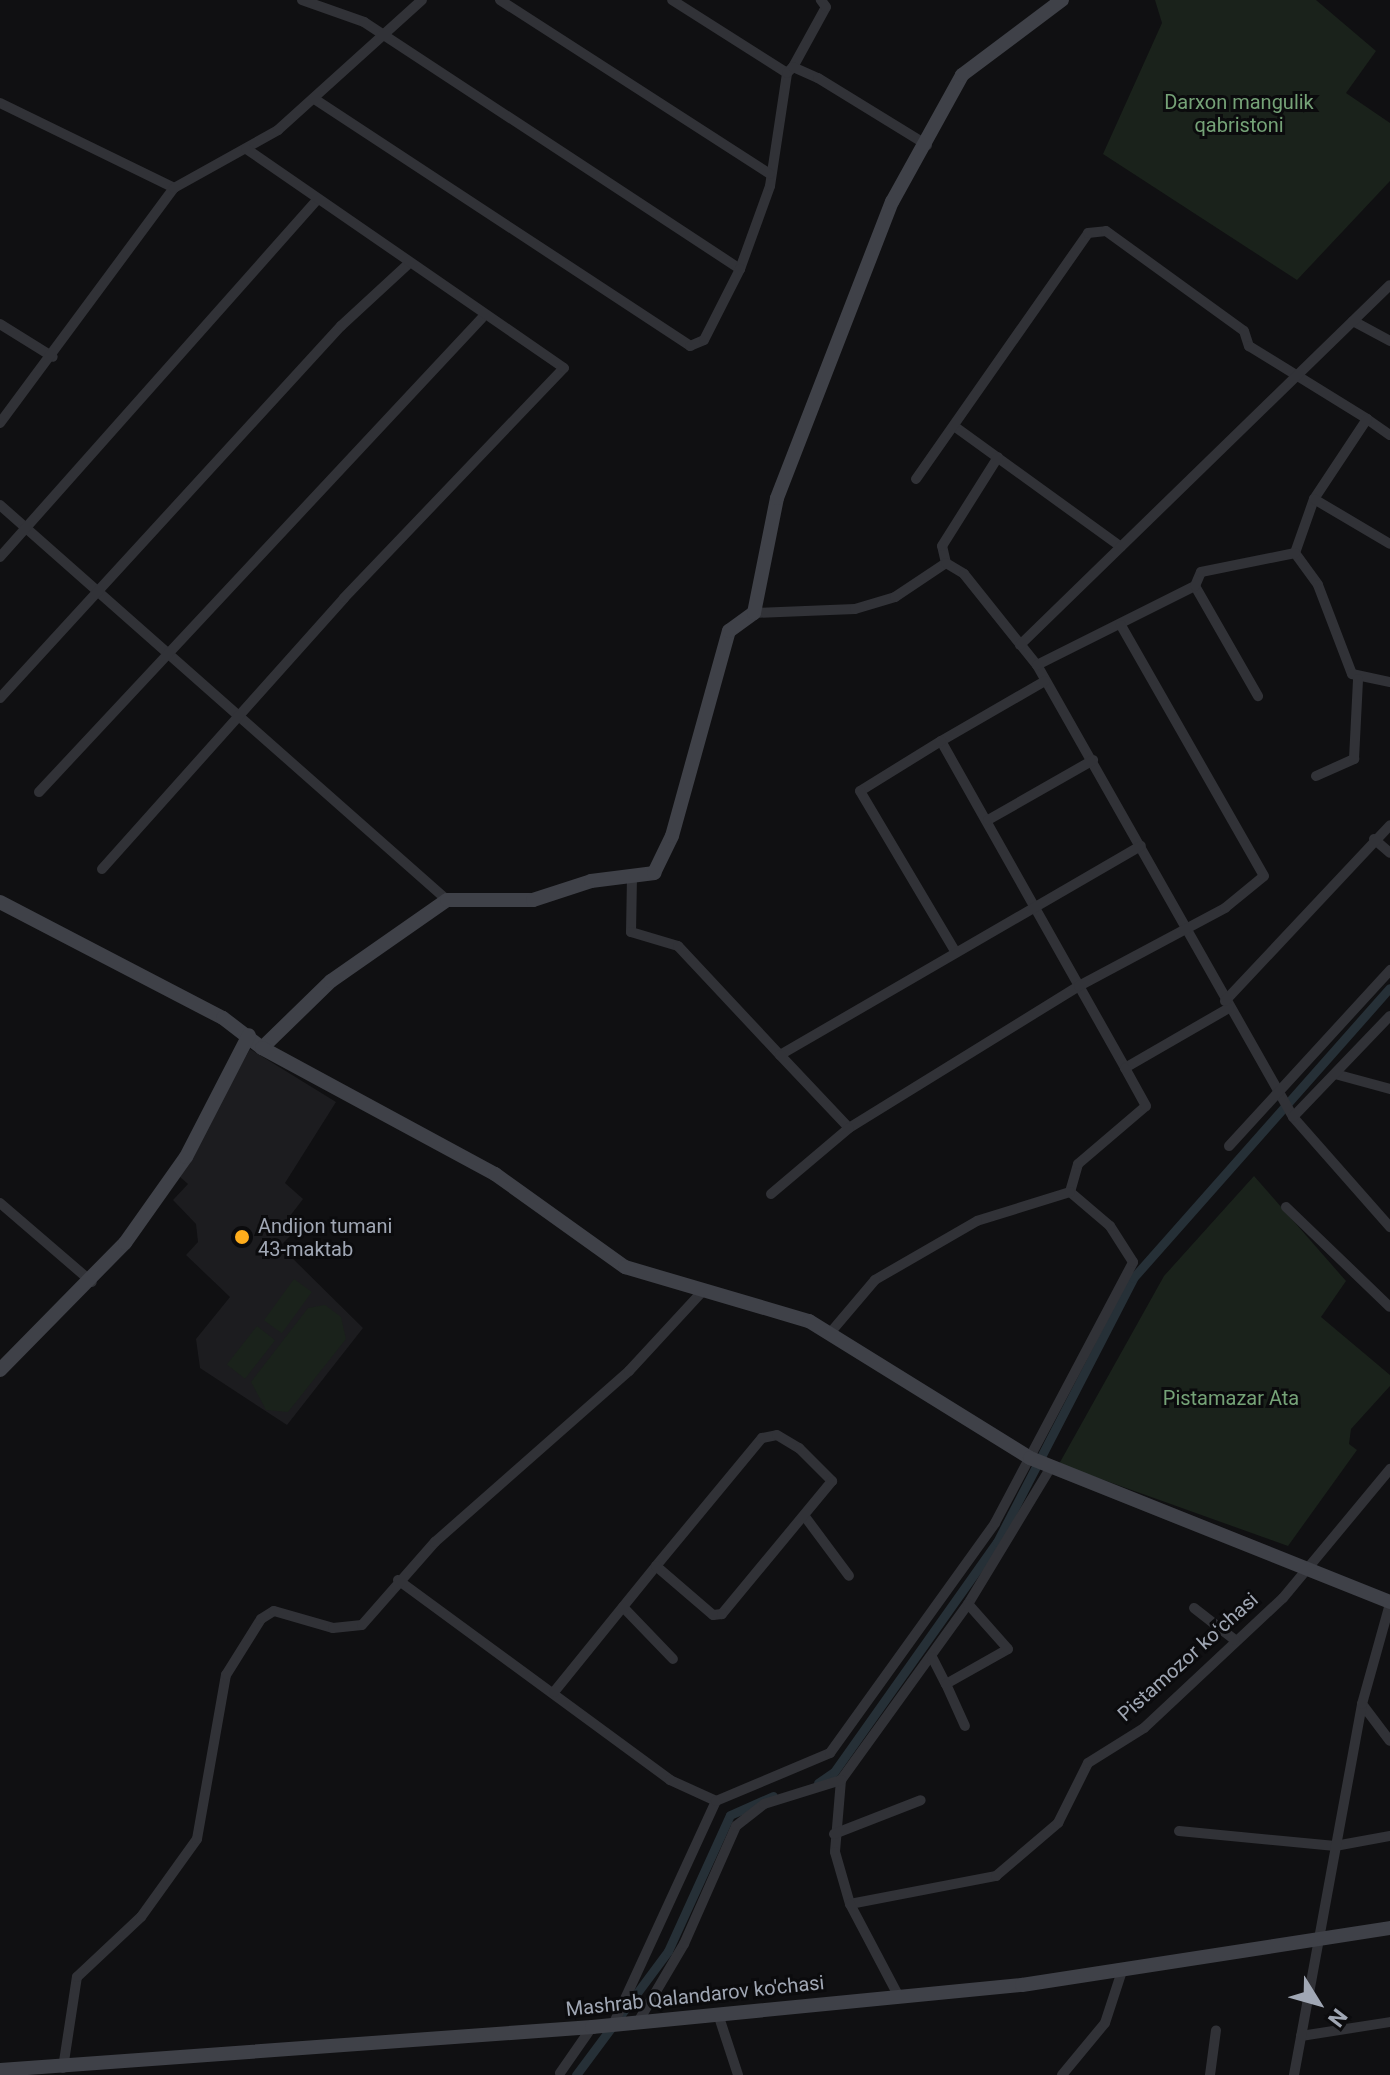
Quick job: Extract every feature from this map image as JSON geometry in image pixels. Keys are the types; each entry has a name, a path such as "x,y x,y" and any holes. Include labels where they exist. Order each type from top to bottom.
{"street":[{"path":"302,0 388,38 740,269"},
{"path":"0,423 53,357 174,188 246,149 316,100 388,38 422,0"},
{"path":"500,0 770,174"},
{"path":"672,0 790,70 927,145"},
{"path":"316,100 690,346 704,340 740,269 770,174 790,70 826,7 821,0"},
{"path":"754,613 777,498 809,405 885,216 927,145 962,75 1062,0"},
{"path":"0,103 174,188"},
{"path":"102,869 237,718 563,371 482,318 246,149"},
{"path":"0,557 317,200"},
{"path":"916,479 1094,230 1115,235 1244,331 1249,346 1390,435"},
{"path":"0,698 341,326 407,265"},
{"path":"1020,645 1390,285"},
{"path":"39,792 482,318"},
{"path":"1353,321 1390,341"},
{"path":"0,324 53,357"},
{"path":"1295,553 1314,499 1367,419"},
{"path":"954,426 1121,547"},
{"path":"998,457 942,546 946,563 964,574 1037,665 1293,1117 1390,1227"},
{"path":"1314,499 1390,544"},
{"path":"0,505 237,718 447,900"},
{"path":"1037,665 1195,586 1207,570 1295,553"},
{"path":"1295,553 1318,585 1358,679 1354,759 1316,776"},
{"path":"262,1048 331,981 447,900 533,900 654,873 665,853 729,631 754,613 855,609 895,597 946,563"},
{"path":"1195,586 1258,696"},
{"path":"771,1194 849,1128 1079,986 1184,926 1225,908 1264,871 1121,625"},
{"path":"1358,679 1390,682"},
{"path":"955,951 860,791 1045,681"},
{"path":"941,741 1146,1106 1078,1164 1070,1192"},
{"path":"988,820 1093,760"},
{"path":"1125,1068 1227,1004 1374,839 1390,825"},
{"path":"1374,839 1390,853"},
{"path":"780,1055 1034,903 1141,846"},
{"path":"632,876 631,932 678,946 849,1128"},
{"path":"0,902 249,1035 262,1048 495,1174 625,1267 702,1292 781,1311 830,1333 1031,1458 1242,1538 1306,1570 1390,1603 1362,1704 1294,2075"},
{"path":"1229,1146 1280,1095 1390,970"},
{"path":"1293,1117 1390,1016"},
{"path":"0,1370 92,1282 186,1157 249,1035"},
{"path":"1335,1074 1390,1089"},
{"path":"830,1333 875,1280 977,1221 1070,1192"},
{"path":"560,2073 601,2026 716,1801 830,1753 976,1552 1031,1458 1133,1262 1110,1226 1070,1192"},
{"path":"0,1203 92,1282"},
{"path":"1286,1207 1390,1307"},
{"path":"63,2068 77,1977 141,1917 203,1825 216,1714 247,1637 274,1611 354,1630 398,1580 629,1371 702,1292"},
{"path":"554,1692 656,1566 769,1434 799,1448 832,1481 806,1518 717,1616 656,1566"},
{"path":"899,1997 850,1904 834,1834 841,1780 968,1604 1050,1467"},
{"name":"Pistamozor koʻchasi","path":"850,1904 996,1876 1058,1823 1088,1763 1144,1728 1235,1640 1306,1570 1390,1469"},
{"path":"806,1518 849,1576"},
{"path":"398,1580 670,1780 716,1801"},
{"path":"946,1684 1008,1649 968,1604"},
{"path":"623,1607 673,1659"},
{"path":"1194,1608 1235,1640"},
{"path":"932,1657 965,1726"},
{"path":"1362,1704 1390,1741"},
{"path":"638,2022 684,1944 736,1826 764,1804 841,1780"},
{"path":"834,1834 921,1800"},
{"path":"1179,1831 1335,1846 1390,1836"},
{"name":"Mashrab Qalandarov ko'chasi","path":"0,2070 63,2068 601,2026 899,1997 1122,1971 1390,1928"},
{"path":"1062,2075 1101,2031 1122,1971"},
{"path":"718,2014 738,2075"},
{"path":"1301,2036 1390,2022"},
{"path":"1210,2075 1216,2030"}],"shaded area":[{"name":"Andijon tumani 43-maktab","path":"250,1049 336,1102 285,1183 303,1199 290,1216 300,1226 280,1246 363,1328 287,1425 200,1368 196,1339 230,1297 186,1255 198,1242 196,1224 173,1200 188,1184 179,1176"}],"green space":[{"name":"Darxon mangulik qabristoni","path":"1155,0 1316,0 1376,51 1346,93 1390,123 1390,181 1297,280 1103,154 1162,23"},
{"name":"Pistamazar Ata","path":"1254,1176 1346,1281 1321,1317 1390,1375 1390,1386 1351,1429 1349,1444 1357,1450 1288,1546 1059,1464 1164,1276"},
{"path":"294,1279 312,1292 282,1333 264,1320"},
{"path":"325,1305 341,1317 346,1339 288,1412 266,1410 251,1382 308,1308"},
{"path":"257,1326 275,1340 245,1379 227,1365"}],"waterway":[{"path":"818,1783 834,1772 997,1542 1133,1278 1390,988"},
{"path":"576,2075 668,1951 730,1815 773,1796"}],"place":[{"name":"Andijon tumani 43-maktab","path":"242,1237"}]}
